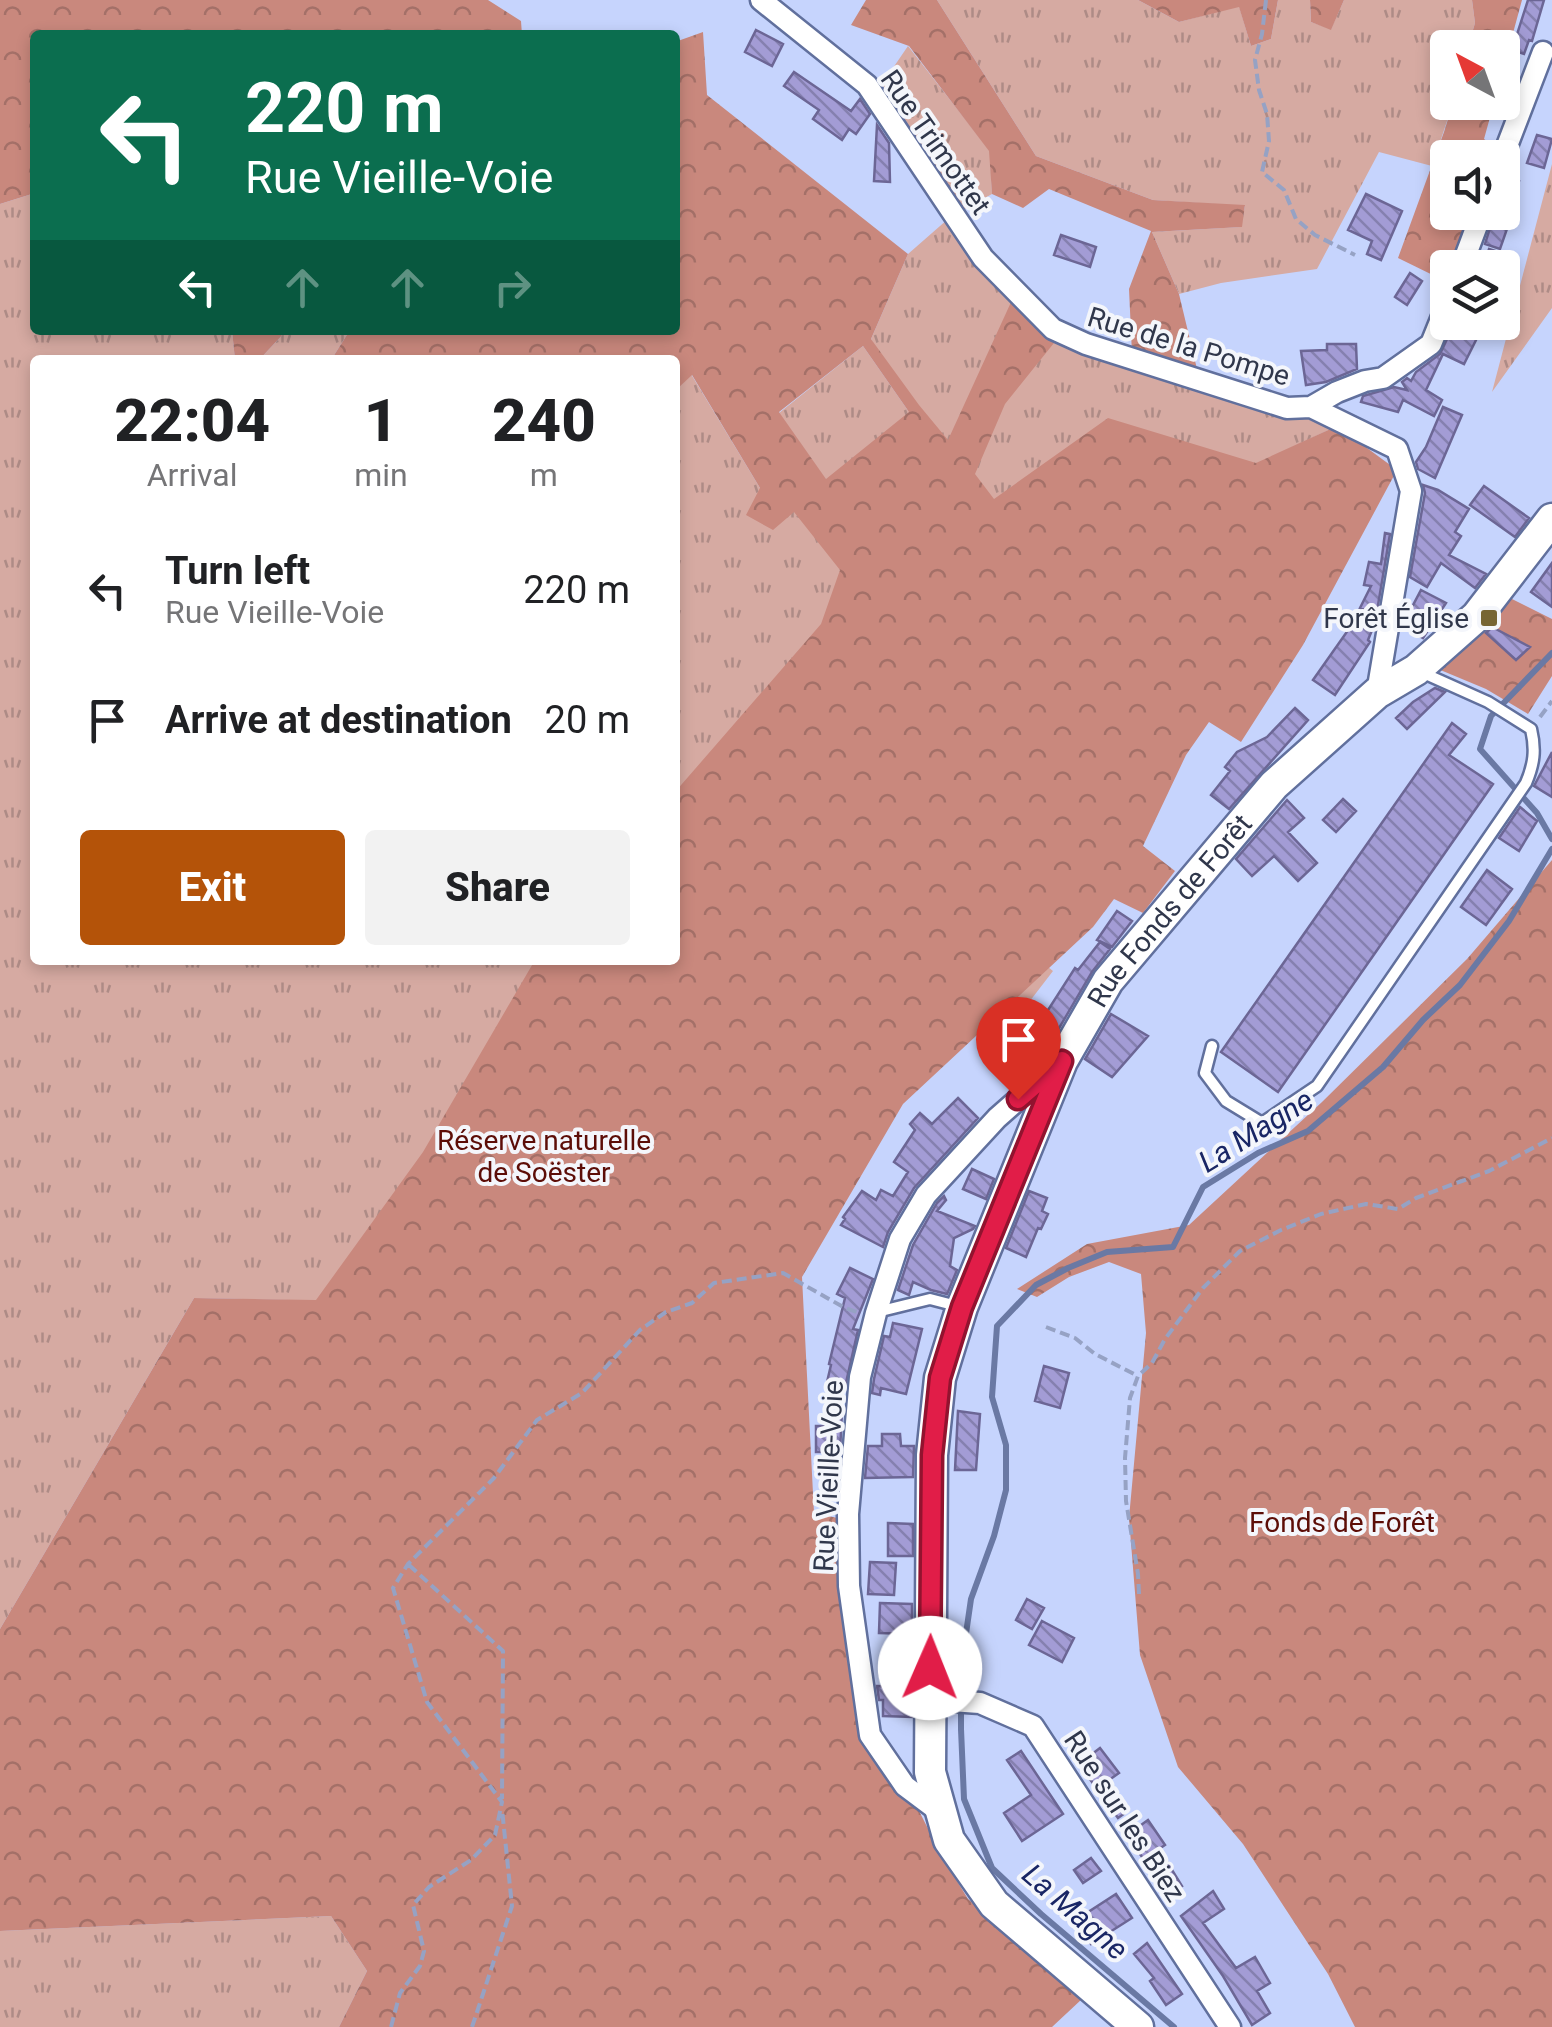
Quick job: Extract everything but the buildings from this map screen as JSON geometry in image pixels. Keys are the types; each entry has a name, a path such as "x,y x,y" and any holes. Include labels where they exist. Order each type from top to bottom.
{"main road":[{"name":"Rue Fonds de Forêt","path":"1138,2027 994,1904 949,1840 930,1772 940,1702 932,1455 940,1378 962,1307 1062,1061 1108,981 1274,785 1377,693 1416,670 1477,616 1552,519"}],"street":[{"name":"Rue Trimottet","path":"762,0 867,86 982,258 1052,329"},
{"path":"1509,140 1544,52"},
{"name":"Rue de la Pompe","path":"1052,329 1086,344 1287,408 1312,407 1397,449 1411,491 1377,693"},
{"name":"Rue de la Pompe","path":"1312,407 1337,392 1383,378 1433,340"},
{"name":"Rue Vieille-Voie","path":"942,1813 905,1786 870,1735 850,1586 848,1514 860,1377 900,1239 926,1195 996,1118 1062,1061"},
{"name":"Rue sur les Biez","path":"940,1702 980,1703 1033,1726 1230,2027"}],"lane":[{"path":"1212,1046 1205,1073 1226,1101 1262,1123 1317,1086 1526,783 1535,747 1531,730 1488,702 1416,670"},
{"path":"876,1312 930,1299 962,1307"}],"path":[{"path":"1266,0 1255,60 1267,114 1268,141 1262,172 1284,190 1296,219 1315,236 1355,255"},
{"path":"1531,730 1552,700"},
{"path":"1138,1594 1124,1458 1130,1398 1138,1376 1152,1363 1202,1288 1240,1251 1281,1230 1322,1214 1366,1204 1398,1208 1488,1171 1552,1138"},
{"path":"391,2027 400,1994 420,1966 424,1952 413,1904 428,1887 470,1860 495,1835 502,1802 426,1702 393,1588 408,1564 494,1478 536,1420 582,1392 640,1330 666,1312 692,1303 714,1283 783,1273 845,1308 864,1315 876,1312"},
{"path":"1046,1327 1074,1338 1138,1376"},
{"path":"408,1564 504,1651 502,1802 512,1906 472,2027"}],"green space":[{"path":"0,0 488,0 521,21 522,30 30,30 30,195 0,204"},
{"path":"866,0 937,0 1036,156 1153,200 1245,205 1242,227 1152,232 1179,294 1197,369 1132,354 1129,289 1151,231 1049,189 1023,208 992,194 989,151 909,46 851,25"},
{"path":"937,0 1138,0 1179,22 1239,6 1251,46 1271,39 1278,0 1310,0 1311,22 1331,29 1344,0 1472,0 1473,30 1430,30 1430,120 1447,120 1441,140 1430,140 1430,165 1379,152 1317,269 1221,283 1179,294 1152,232 1241,227 1245,206 1153,200 1036,156"},
{"path":"1138,0 1278,0 1271,39 1251,46 1239,7 1179,22"},
{"path":"1310,0 1344,0 1331,30 1311,22"},
{"path":"1472,0 1522,0 1514,30 1473,30"},
{"name":"Réserve naturelle de Soëster","path":"703,32 707,95 908,254 871,339 948,440 1012,300 1062,333 1005,404 975,474 994,499 1108,418 1256,463 1337,426 1397,470 1303,645 1241,742 1209,722 1186,755 1143,846 1175,871 1143,913 1114,899 1093,927 903,1104 802,1277 814,1513 842,1519 865,1738 882,1772 918,1809 968,1899 1082,1999 1052,2027 339,2027 367,1971 331,1916 0,1931 0,1629 194,1298 316,1300 423,1152 532,965 680,965 680,786 821,624 840,570 794,512 773,530 746,515 760,488 692,375 680,386 680,355 334,355 347,335 680,335 680,40","holes":["863,346 909,412 826,479 779,412"]},
{"path":"908,46 990,151 992,194 963,210 882,84"},
{"path":"1448,120 1489,120 1485,140 1441,140"},
{"path":"1552,164 1552,308 1492,392 1506,340 1520,340 1520,286"},
{"path":"1430,170 1430,230 1471,230 1464,250 1430,250 1430,274 1398,258"},
{"name":"Réserve naturelle de Soëster","path":"30,195 30,335 232,335 234,355 30,355 30,965 680,965 680,386 691,374 760,488 826,480 779,413 863,346 909,412 871,339 908,254 948,219 1057,339 1337,426 1256,464 1114,421 1032,954 1053,971 1023,1010 984,982 666,1308 194,1298 0,1629 0,204"},
{"path":"232,335 282,335 264,355 234,355"},
{"path":"282,335 347,335 334,355 264,355"},
{"path":"1508,597 1552,619 1552,676 1528,714 1486,689 1438,669"},
{"name":"Fonds de Forêt","path":"1552,860 1552,2027 1355,2027 1328,1974 1243,1844 1178,1767 1140,1655 1129,1518 1146,1333 1141,1274 1109,1262 1069,1277 1037,1297 1017,1289 1087,1244 1189,1225 1322,1102 1467,959"},
{"path":"331,1916 367,1971 339,2027 0,2027 0,1931"}],"waterway":[{"name":"La Magne","path":"1552,653 1491,716 1480,749 1537,813 1552,839"},
{"name":"La Magne","path":"1174,2027 992,1868 964,1799 961,1668 971,1599 1006,1490 1006,1445 992,1397 997,1326 1036,1285 1068,1268 1107,1252 1173,1247 1203,1187 1258,1153 1308,1131 1383,1067 1423,1020 1460,985 1509,921 1552,849"}],"place":[{"name":"Forêt Église","path":"1489,618"}],"route":[{"path":"930,1668 932,1455 940,1378 962,1307 1062,1061 1018,1099"}]}
